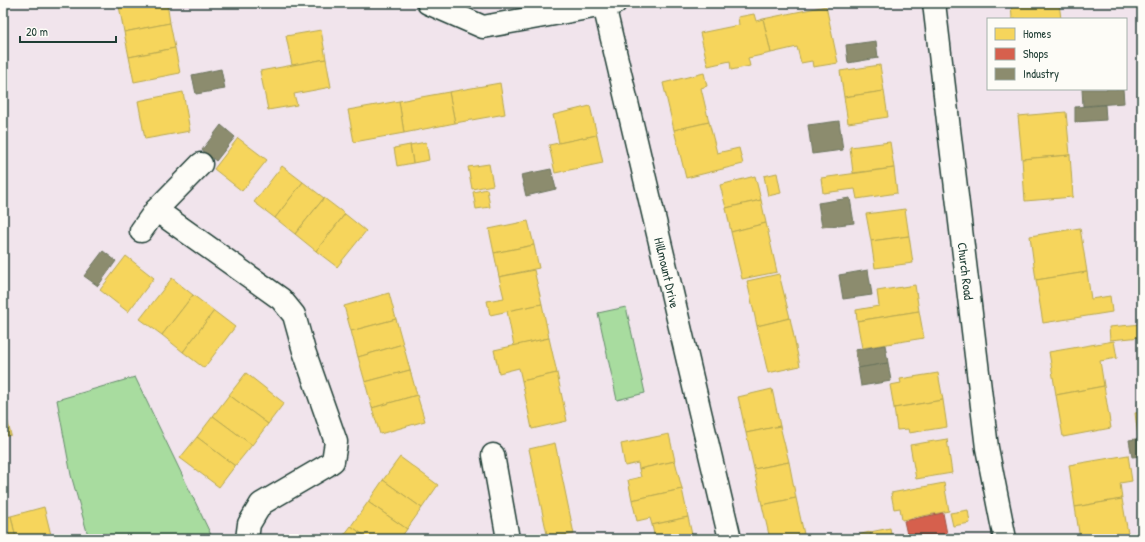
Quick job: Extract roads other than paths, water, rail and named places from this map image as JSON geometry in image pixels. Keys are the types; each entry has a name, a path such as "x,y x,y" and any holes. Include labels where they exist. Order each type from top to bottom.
{"street":[{"path":"428,3 483,27 610,4"},
{"name":"Church Road","path":"934,3 987,448 1005,539"},
{"name":"Hillmount Drive","path":"610,4 730,539"},
{"path":"141,231 156,210 201,164"},
{"path":"156,210 281,299 294,315 304,351 336,442 333,461 261,504 249,524 247,539"},
{"path":"493,455 508,539"}]}
